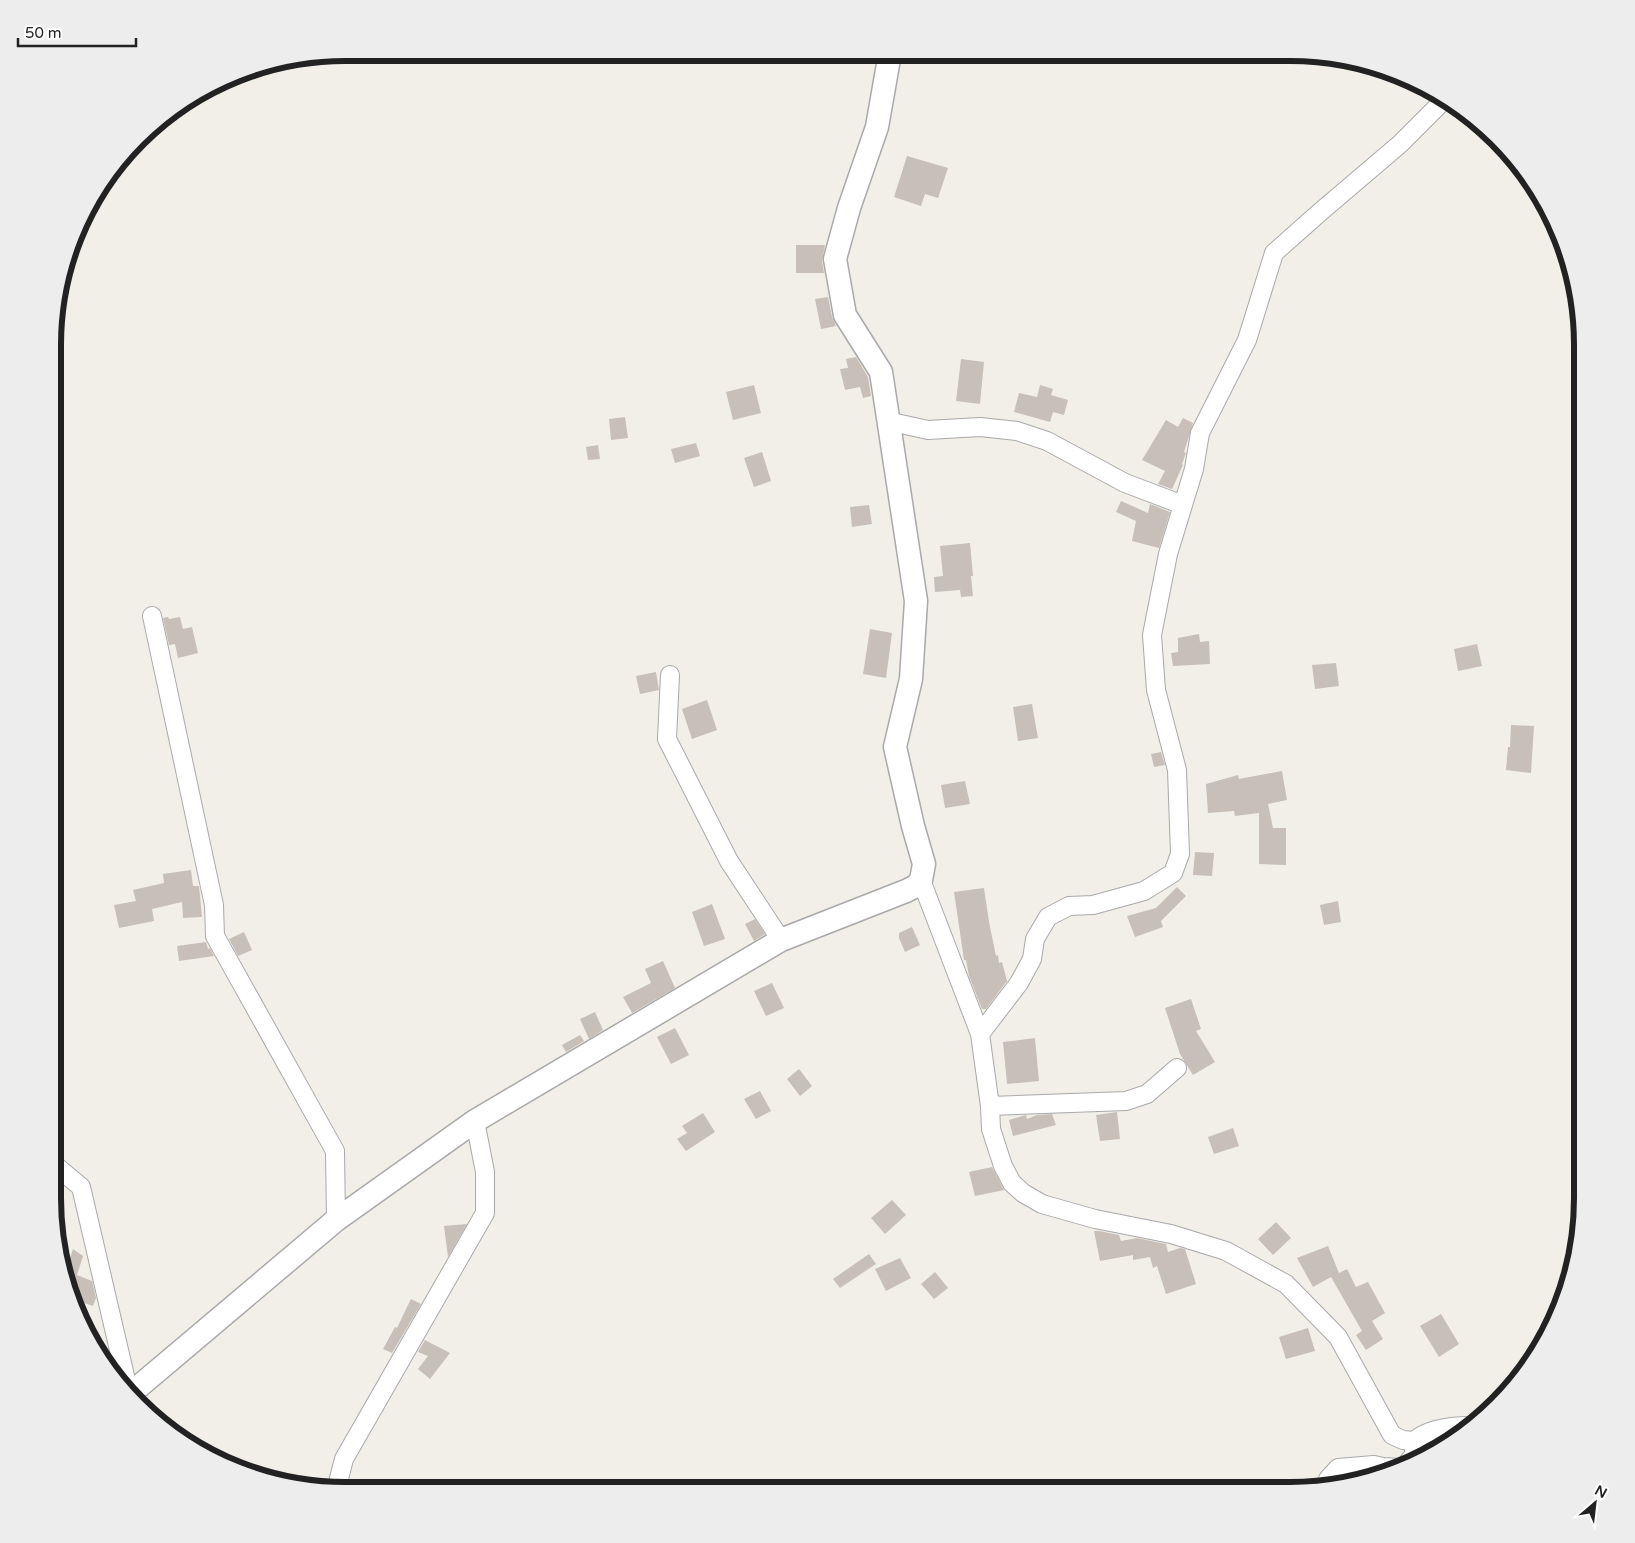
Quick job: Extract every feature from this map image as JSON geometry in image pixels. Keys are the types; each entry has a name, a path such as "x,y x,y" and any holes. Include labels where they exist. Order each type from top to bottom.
{"street":[{"path":"889,61 877,127 849,208 835,260 845,315 881,372 916,601 911,679 895,747 924,864 922,880 980,1034 990,1106 991,1129 1003,1166 1012,1183 1023,1193 1042,1204 1095,1219 1170,1234 1226,1251 1286,1284 1338,1337 1392,1435 1404,1440 1414,1441 1420,1436 1448,1426 1459,1426"},
{"path":"980,1034 1018,983 1032,959 1035,939 1048,917 1069,906 1093,905 1144,891 1173,873 1180,854 1177,770 1156,690 1152,635 1168,554 1194,469 1200,433 1247,340 1274,253 1319,212 1400,144 1440,104"},
{"path":"887,421 928,430 980,427 1017,431 1047,441 1125,483 1184,505"},
{"path":"152,616 214,905 215,936 335,1150 336,1220"},
{"path":"670,675 667,739 729,861 781,940"},
{"path":"135,1389 336,1220 475,1121 781,940 906,891 916,886 922,880"},
{"path":"990,1106 1126,1101 1147,1094 1177,1068"},
{"path":"338,1482 344,1458 485,1213 485,1172 475,1121"},
{"path":"61,1170 81,1187 125,1377"},
{"path":"1414,1441 1414,1452"},
{"path":"1328,1479 1338,1468 1374,1465 1382,1467"}],"building":[{"path":"907,156 948,168 938,198 925,194 921,206 894,197"},
{"path":"796,245 825,245 822,261 824,273 796,273"},
{"path":"828,297 836,326 821,329 815,299"},
{"path":"856,357 868,377 871,396 863,398 860,387 845,390 840,369 848,368 846,359"},
{"path":"961,359 984,362 980,404 956,401"},
{"path":"754,385 761,413 733,420 726,392"},
{"path":"1040,385 1053,389 1051,395 1068,400 1064,415 1053,412 1050,422 1014,412 1019,393 1037,397"},
{"path":"625,417 628,438 611,440 609,419"},
{"path":"1183,418 1193,423 1184,452 1186,453 1183,465 1172,489 1158,484 1165,471 1142,460 1166,420 1178,427"},
{"path":"696,443 700,456 675,463 671,449"},
{"path":"598,445 600,459 588,460 586,447"},
{"path":"762,452 771,481 754,487 744,458"},
{"path":"1121,501 1148,513 1150,504 1170,512 1159,548 1132,541 1136,521 1116,512"},
{"path":"869,505 872,524 852,527 850,507"},
{"path":"970,543 973,596 961,597 960,590 935,592 934,577 943,576 940,546"},
{"path":"168,617 169,619 180,617 183,629 192,627 198,653 178,658 175,644 169,645 163,618"},
{"path":"870,629 892,633 886,678 863,674"},
{"path":"1199,634 1200,642 1209,641 1210,664 1173,666 1171,653 1178,652 1178,638"},
{"path":"1477,644 1482,666 1458,671 1454,649"},
{"path":"1336,663 1339,686 1315,689 1312,665"},
{"path":"656,672 659,690 640,694 636,676"},
{"path":"707,700 717,730 692,739 682,709"},
{"path":"1032,704 1038,738 1018,741 1013,707"},
{"path":"1511,725 1534,726 1531,773 1506,770"},
{"path":"1161,752 1165,765 1154,767 1151,754"},
{"path":"1282,771 1287,800 1268,804 1273,828 1286,828 1286,865 1259,864 1259,813 1235,816 1234,811 1208,813 1206,784 1238,775 1239,779"},
{"path":"965,781 970,804 945,808 941,785"},
{"path":"1195,852 1214,853 1212,876 1193,875"},
{"path":"191,870 193,886 199,886 202,917 183,918 182,902 152,909 154,921 119,928 114,905 136,901 133,890 164,883 163,874"},
{"path":"1177,887 1186,896 1161,921 1163,927 1135,937 1127,916 1156,908"},
{"path":"984,888 996,956 998,955 999,963 1002,962 1007,981 986,1009 982,1009 969,976 966,960 964,960 954,892"},
{"path":"1338,901 1341,922 1324,925 1320,905"},
{"path":"712,904 725,939 704,946 692,912"},
{"path":"755,919 765,934 754,941 745,924"},
{"path":"912,927 920,945 905,952 899,938 899,933"},
{"path":"244,932 252,950 238,956 229,939"},
{"path":"206,942 208,949 210,948 214,956 179,961 177,946"},
{"path":"663,961 675,988 632,1013 623,997 651,983 645,969"},
{"path":"772,983 784,1008 766,1016 754,991"},
{"path":"1191,999 1201,1029 1196,1031 1215,1062 1193,1075 1180,1054 1165,1008"},
{"path":"595,1012 603,1030 589,1039 580,1019"},
{"path":"675,1028 689,1055 671,1064 657,1037"},
{"path":"580,1035 584,1041 566,1052 562,1045"},
{"path":"1035,1038 1039,1081 1007,1084 1003,1042"},
{"path":"799,1069 812,1086 800,1096 787,1079"},
{"path":"760,1091 771,1111 756,1119 744,1099"},
{"path":"1117,1112 1120,1139 1100,1141 1096,1115"},
{"path":"703,1113 715,1132 686,1151 677,1139 687,1133 682,1126"},
{"path":"1052,1114 1056,1125 1013,1136 1009,1120 1026,1115 1027,1119 1037,1115"},
{"path":"1233,1128 1239,1146 1214,1154 1208,1137"},
{"path":"992,1167 1004,1190 975,1196 969,1172"},
{"path":"892,1200 906,1215 885,1234 871,1218"},
{"path":"1276,1222 1291,1238 1273,1255 1258,1239"},
{"path":"467,1224 448,1257 444,1226"},
{"path":"1094,1231 1119,1235 1121,1241 1137,1238 1166,1244 1168,1252 1180,1248 1185,1249 1196,1284 1166,1294 1157,1266 1153,1268 1150,1257 1133,1260 1133,1255 1100,1261"},
{"path":"1328,1246 1339,1273 1347,1269 1356,1287 1368,1282 1385,1313 1372,1321 1383,1339 1366,1350 1356,1335 1362,1331 1331,1277 1313,1287 1297,1258"},
{"path":"73,1249 83,1256 77,1275 92,1281 96,1298 93,1306 81,1302 69,1261"},
{"path":"869,1254 876,1264 840,1288 833,1279"},
{"path":"900,1258 911,1278 886,1291 875,1269"},
{"path":"935,1272 948,1288 934,1299 921,1284"},
{"path":"411,1299 421,1304 392,1353 383,1349 395,1327 397,1328"},
{"path":"1441,1314 1459,1344 1439,1357 1420,1326"},
{"path":"1308,1328 1315,1351 1286,1359 1279,1337"},
{"path":"425,1340 450,1353 430,1379 418,1369 428,1356 418,1352"}]}
